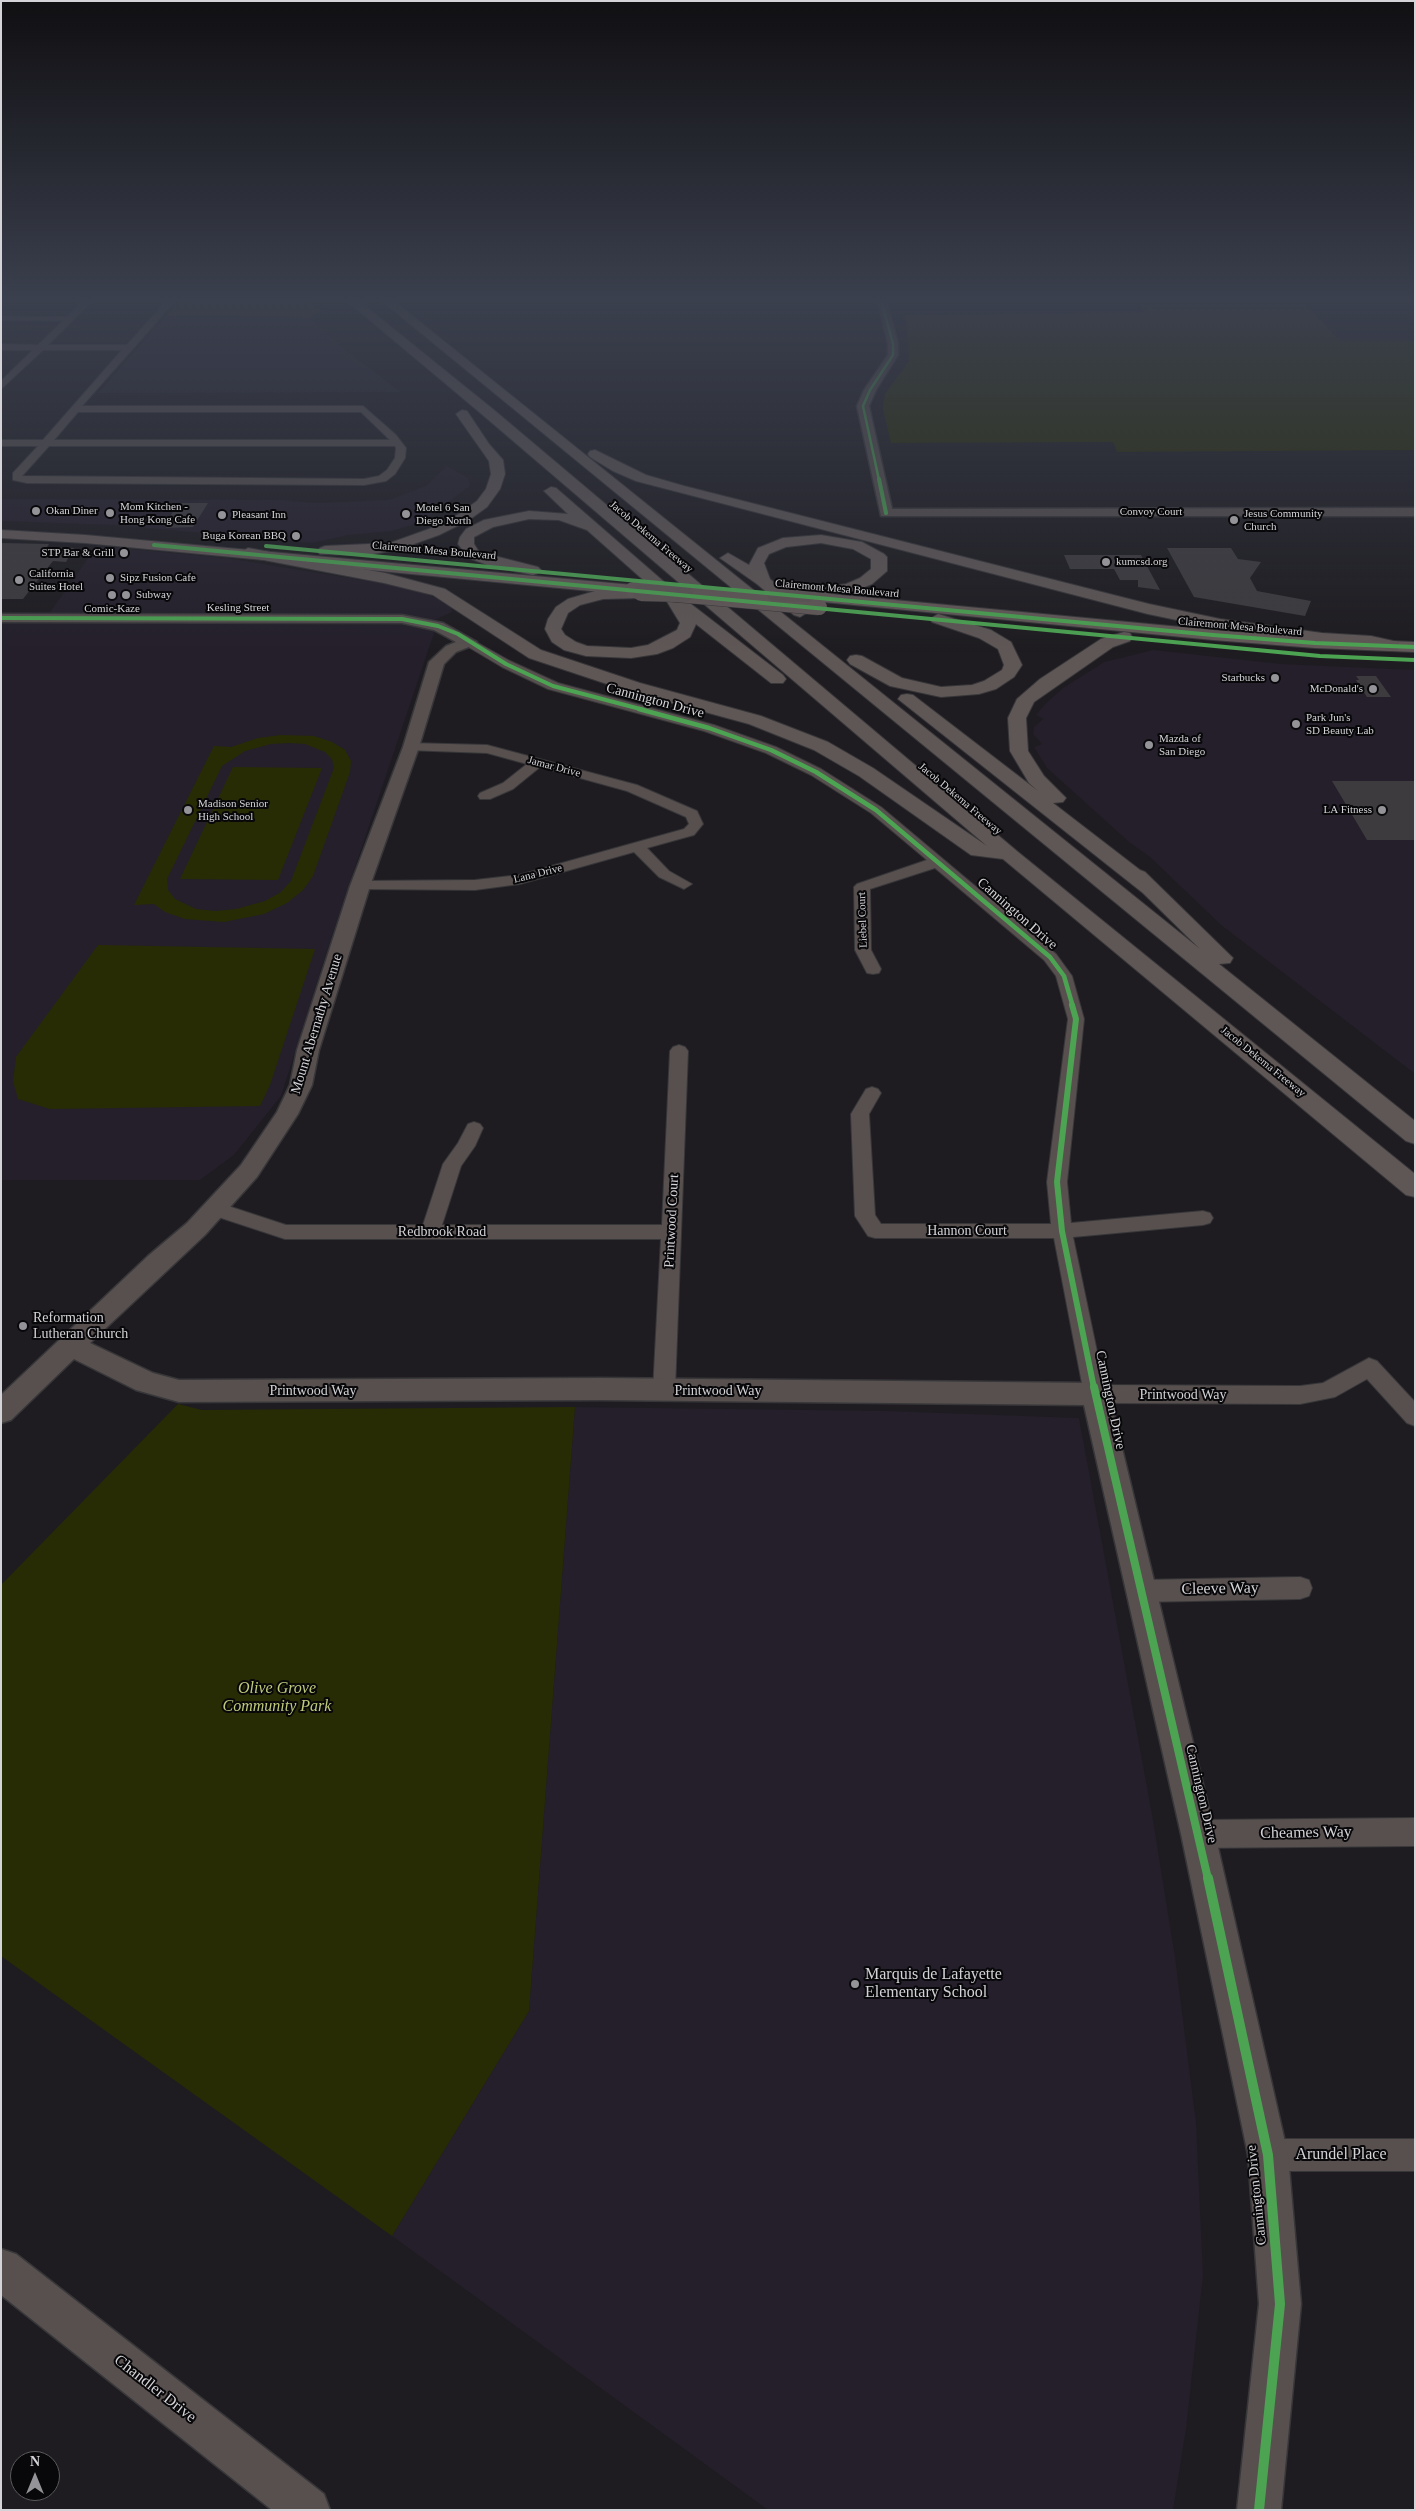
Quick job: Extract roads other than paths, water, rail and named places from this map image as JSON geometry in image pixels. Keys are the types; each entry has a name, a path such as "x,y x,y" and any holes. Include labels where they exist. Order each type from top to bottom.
{"highway":[{"path":"325,551 367,550 392,547 434,532 464,518 482,504 493,489 498,474 496,460 464,418"},
{"path":"468,418 507,452"},
{"name":"Jacob Dekema Freeway","path":"494,418 1011,856 1415,1188"},
{"name":"Jacob Dekema Freeway","path":"530,418 1415,1135"},
{"path":"538,418 618,468 641,478 679,489 1148,609 1258,630 1370,641 1392,646"},
{"path":"544,484 778,680 898,759"},
{"path":"628,497 698,538 763,581 813,624"},
{"path":"533,570 490,561 474,555 466,544 467,537 471,532 489,523 514,516 546,515 575,521 612,542"},
{"path":"763,581 756,563 763,552 782,543 821,539 857,545 879,557 879,571 866,581 812,600"},
{"path":"248,553 384,578 439,592 535,654 634,687 755,720 821,746 866,772 978,851 1011,856"},
{"path":"633,587 678,595 688,623 684,633 668,644 651,650 631,653 586,651 570,646 558,638 553,629 556,619 562,610 574,602 602,594 633,587"},
{"path":"938,619 985,634 1005,646 1013,665 1008,673 990,685 973,690 941,692 896,682 849,654 1150,888"},
{"path":"1124,637 1091,653 1026,699 1017,718 1019,751 1036,779 1351,1083"}],"main road":[{"name":"Clairemont Mesa Boulevard","path":"1,526 71,528 533,570 633,587"},
{"name":"Clairemont Mesa Boulevard","path":"1,534 85,539 633,587 775,594 938,619 1320,656 1415,660"},
{"name":"Clairemont Mesa Boulevard","path":"678,595 812,600 1213,635 1415,647"}],"street":[{"path":"67,418 17,475 17,478 37,480 376,480 391,472 400,458 401,448 394,437 373,418"},
{"name":"Convoy Court","path":"866,418 886,514 1415,512"},
{"path":"1,443 397,443"},
{"name":"Kesling Street","path":"1,618 402,619 438,626 469,642"},
{"name":"Mount Abernathy Avenue","path":"1,1412 216,1209 249,1171 287,1114 300,1085 308,1050 360,886 411,747 438,662 451,649 469,642"},
{"name":"Cannington Drive","path":"469,642 506,664 553,686 709,728 771,750 816,772 876,810 1050,957 1064,976 1076,1019 1057,1182 1062,1231 1095,1394 1198,1834 1268,2155 1280,2304 1258,2510"},
{"name":"Jamar Drive","path":"411,747 487,749 632,788 692,814"},
{"path":"485,796 508,786 537,763"},
{"name":"Lana Drive","path":"360,886 497,883 520,879 689,832 696,824 692,814"},
{"path":"637,846 664,874 684,884"},
{"name":"Liebel Court","path":"873,969 863,950 862,887 937,862"},
{"name":"Printwood Court","path":"664,1390 679,1051"},
{"name":"Hannon Court","path":"872,1093 860,1114 865,1216 875,1231 1062,1231 1203,1218"},
{"path":"430,1233 452,1164 466,1146 474,1128"},
{"name":"Redbrook Road","path":"216,1209 285,1232 672,1232"},
{"name":"Printwood Way","path":"71,1346 146,1382 179,1391 664,1390 1300,1395 1327,1391 1369,1367 1415,1417"},
{"name":"Cleeve Way","path":"1140,1591 1300,1588"},
{"name":"Cheames Way","path":"1198,1834 1415,1832"},
{"name":"Arundel Place","path":"1268,2155 1415,2155"},
{"name":"Chandler Drive","path":"1,2269 308,2510"}],"place":[{"name":"Okan Diner","path":"36,511"},
{"name":"Mom Kitchen - Hong Kong Cafe","path":"110,513"},
{"name":"Motel 6 San Diego North","path":"406,514"},
{"name":"Pleasant Inn","path":"222,515"},
{"name":"Jesus Community Church","path":"1234,520"},
{"name":"Buga Korean BBQ","path":"296,536"},
{"name":"STP Bar & Grill","path":"124,553"},
{"name":"kumcsd.org","path":"1106,562"},
{"name":"Sipz Fusion Cafe","path":"110,578"},
{"name":"California Suites Hotel","path":"19,580"},
{"name":"Comic-Kaze","path":"112,595"},
{"name":"Subway","path":"126,595"},
{"name":"Starbucks","path":"1275,678"},
{"name":"McDonald's","path":"1373,689"},
{"name":"Park Jun's SD Beauty Lab","path":"1296,724"},
{"name":"Mazda of San Diego","path":"1149,745"},
{"name":"Madison Senior High School","path":"188,810"},
{"name":"LA Fitness","path":"1382,810"},
{"name":"Reformation Lutheran Church","path":"23,1326"},
{"name":"Marquis de Lafayette Elementary School","path":"855,1984"}],"park label":[{"name":"Olive Grove Community Park","path":"277,1698"}]}
